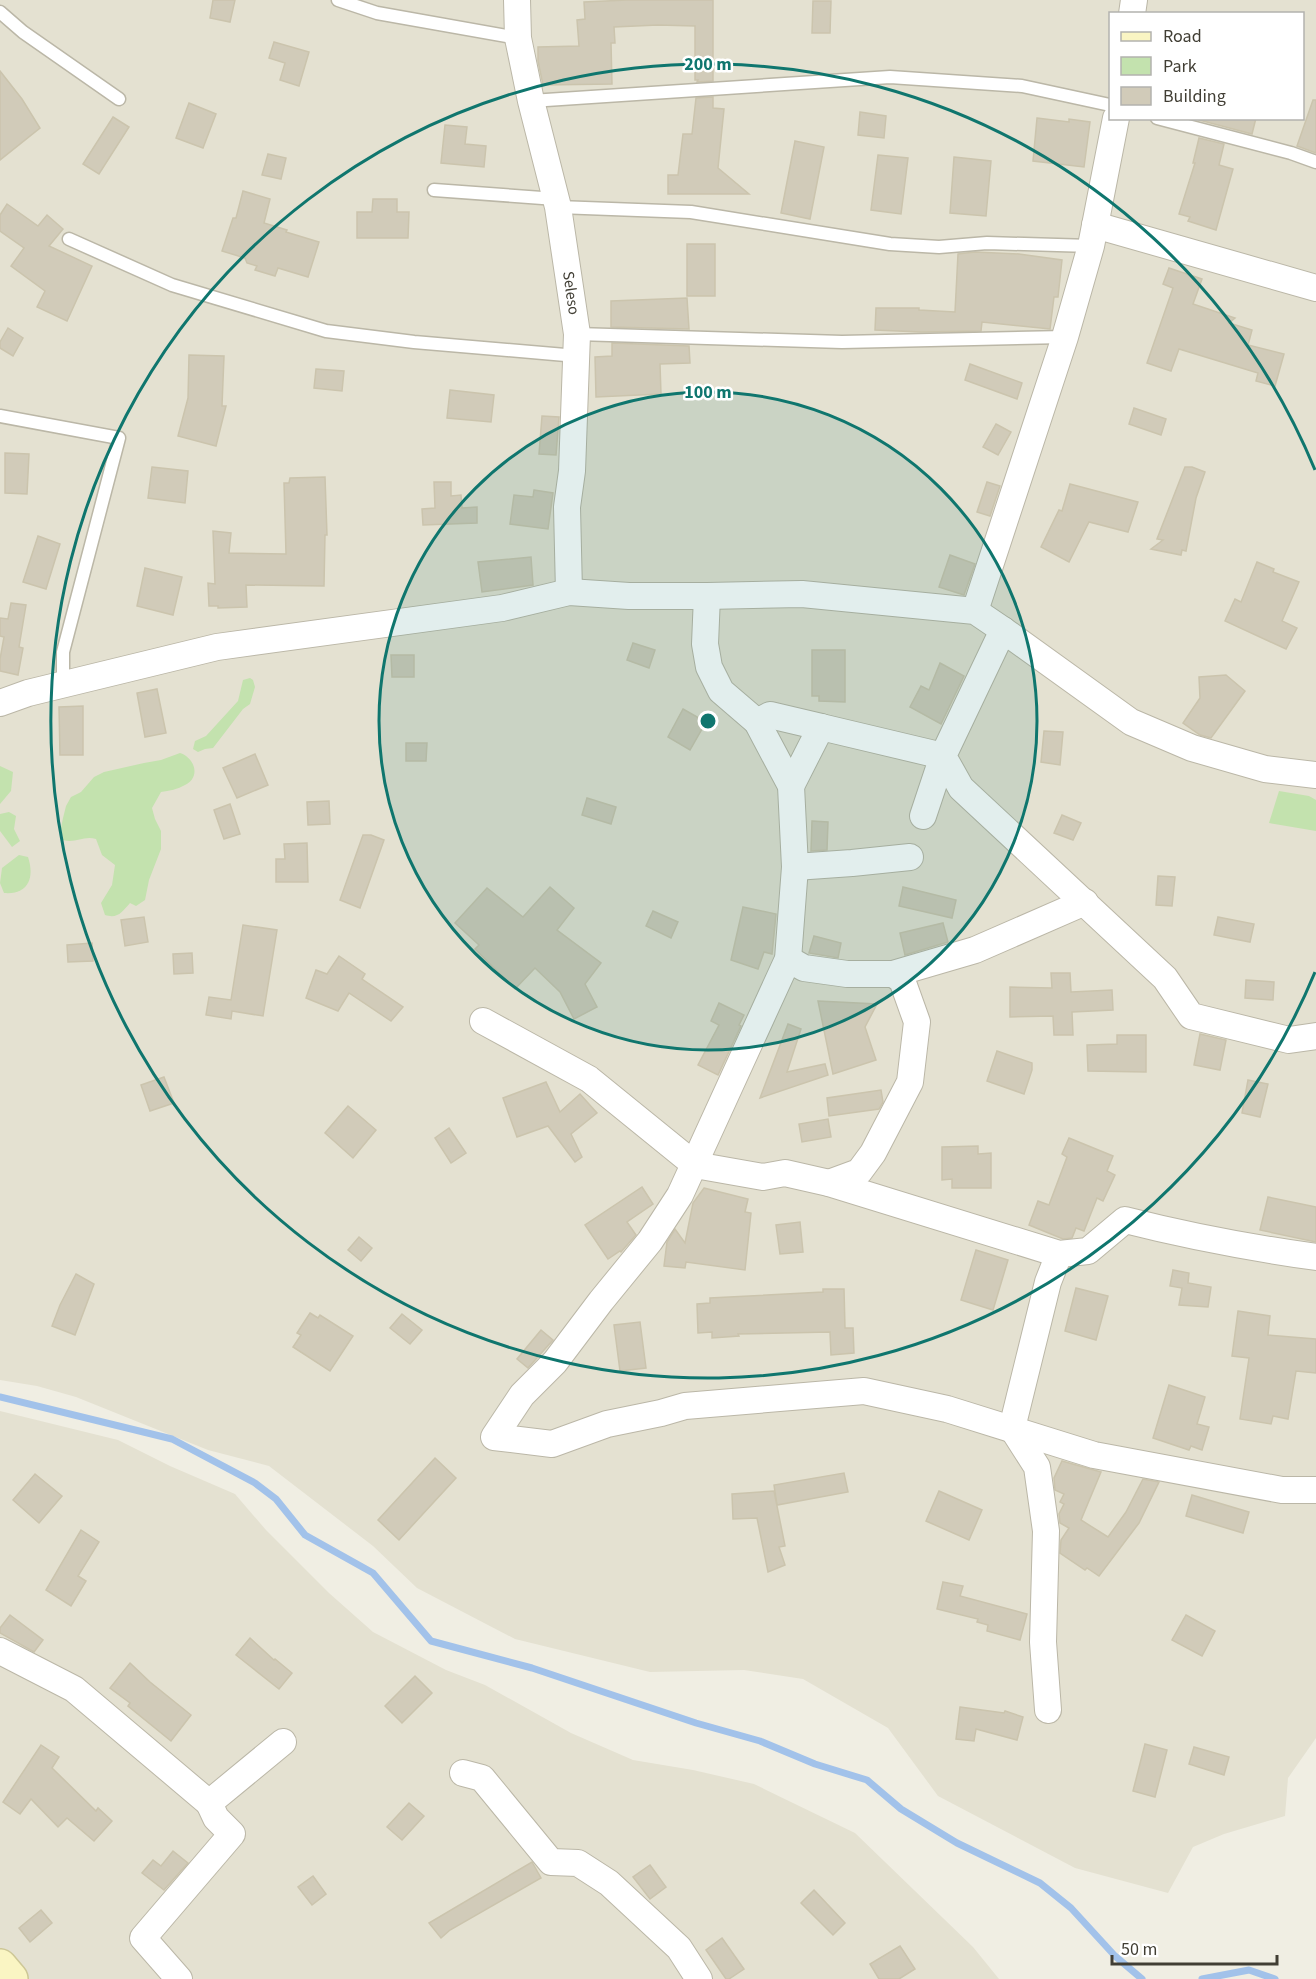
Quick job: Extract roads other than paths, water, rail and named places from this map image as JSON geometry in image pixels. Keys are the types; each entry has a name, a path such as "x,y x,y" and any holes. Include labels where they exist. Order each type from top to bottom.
{"main road":[{"path":"0,1966 11,1979"}],"street":[{"name":"Seleso","path":"517,0 518,38 531,101 557,203 577,345 573,471 567,507 569,592"},
{"path":"975,611 1065,337 1093,236 1116,120"},
{"path":"1093,236 1316,288"},
{"path":"0,703 28,693 217,647 502,608 569,592 629,596 802,594 975,611 1131,722 1192,748 1265,769 1316,776"},
{"path":"707,596 705,644 709,668 721,692 757,722 791,786 795,867 788,959 680,1195 650,1241 555,1362 522,1395 494,1437 552,1444 608,1424 685,1406 864,1391 947,1408 1094,1455 1281,1490 1316,1490"},
{"path":"923,816 943,756 1003,630"},
{"path":"757,722 770,715 943,756 961,788 1165,978 1191,1016 1289,1040 1316,1036"},
{"path":"791,786 821,727"},
{"path":"795,867 910,857"},
{"path":"788,959 804,968 847,974 893,974 975,950 1085,902"},
{"path":"829,1183 859,1172 873,1153 910,1082 917,1022 902,980 893,974"},
{"path":"483,1021 589,1079 695,1165 763,1177 785,1173 829,1183 1059,1254 1088,1251 1125,1220 1177,1233 1316,1257"},
{"path":"1048,1710 1043,1642 1047,1531 1036,1467 1012,1428 1048,1282 1059,1254"},
{"path":"0,1651 74,1689 209,1803 216,1818 232,1834 143,1938 179,1979"},
{"path":"209,1803 283,1742"},
{"path":"463,1773 482,1778 550,1862 578,1863 609,1883 679,1948 699,1979"}],"lane":[{"path":"338,0 377,13 518,38"},
{"path":"0,12 23,32 119,99"},
{"path":"531,101 890,77 1022,86 1109,105"},
{"path":"1165,120 1291,153 1316,162"},
{"path":"434,190 557,203 691,212 890,244 939,247 1093,236"},
{"path":"69,239 172,285 326,331 414,342 577,345 1065,337"},
{"path":"0,416 119,438 63,652 63,685"}],"waterway":[{"path":"0,1397 172,1439 255,1483 276,1499 305,1535 373,1573 431,1641 532,1668 696,1723 760,1741 815,1764 867,1780 901,1809 957,1843 1040,1883 1071,1908 1115,1956 1142,1979"},
{"path":"1202,1979 1249,1970 1275,1979"}]}
